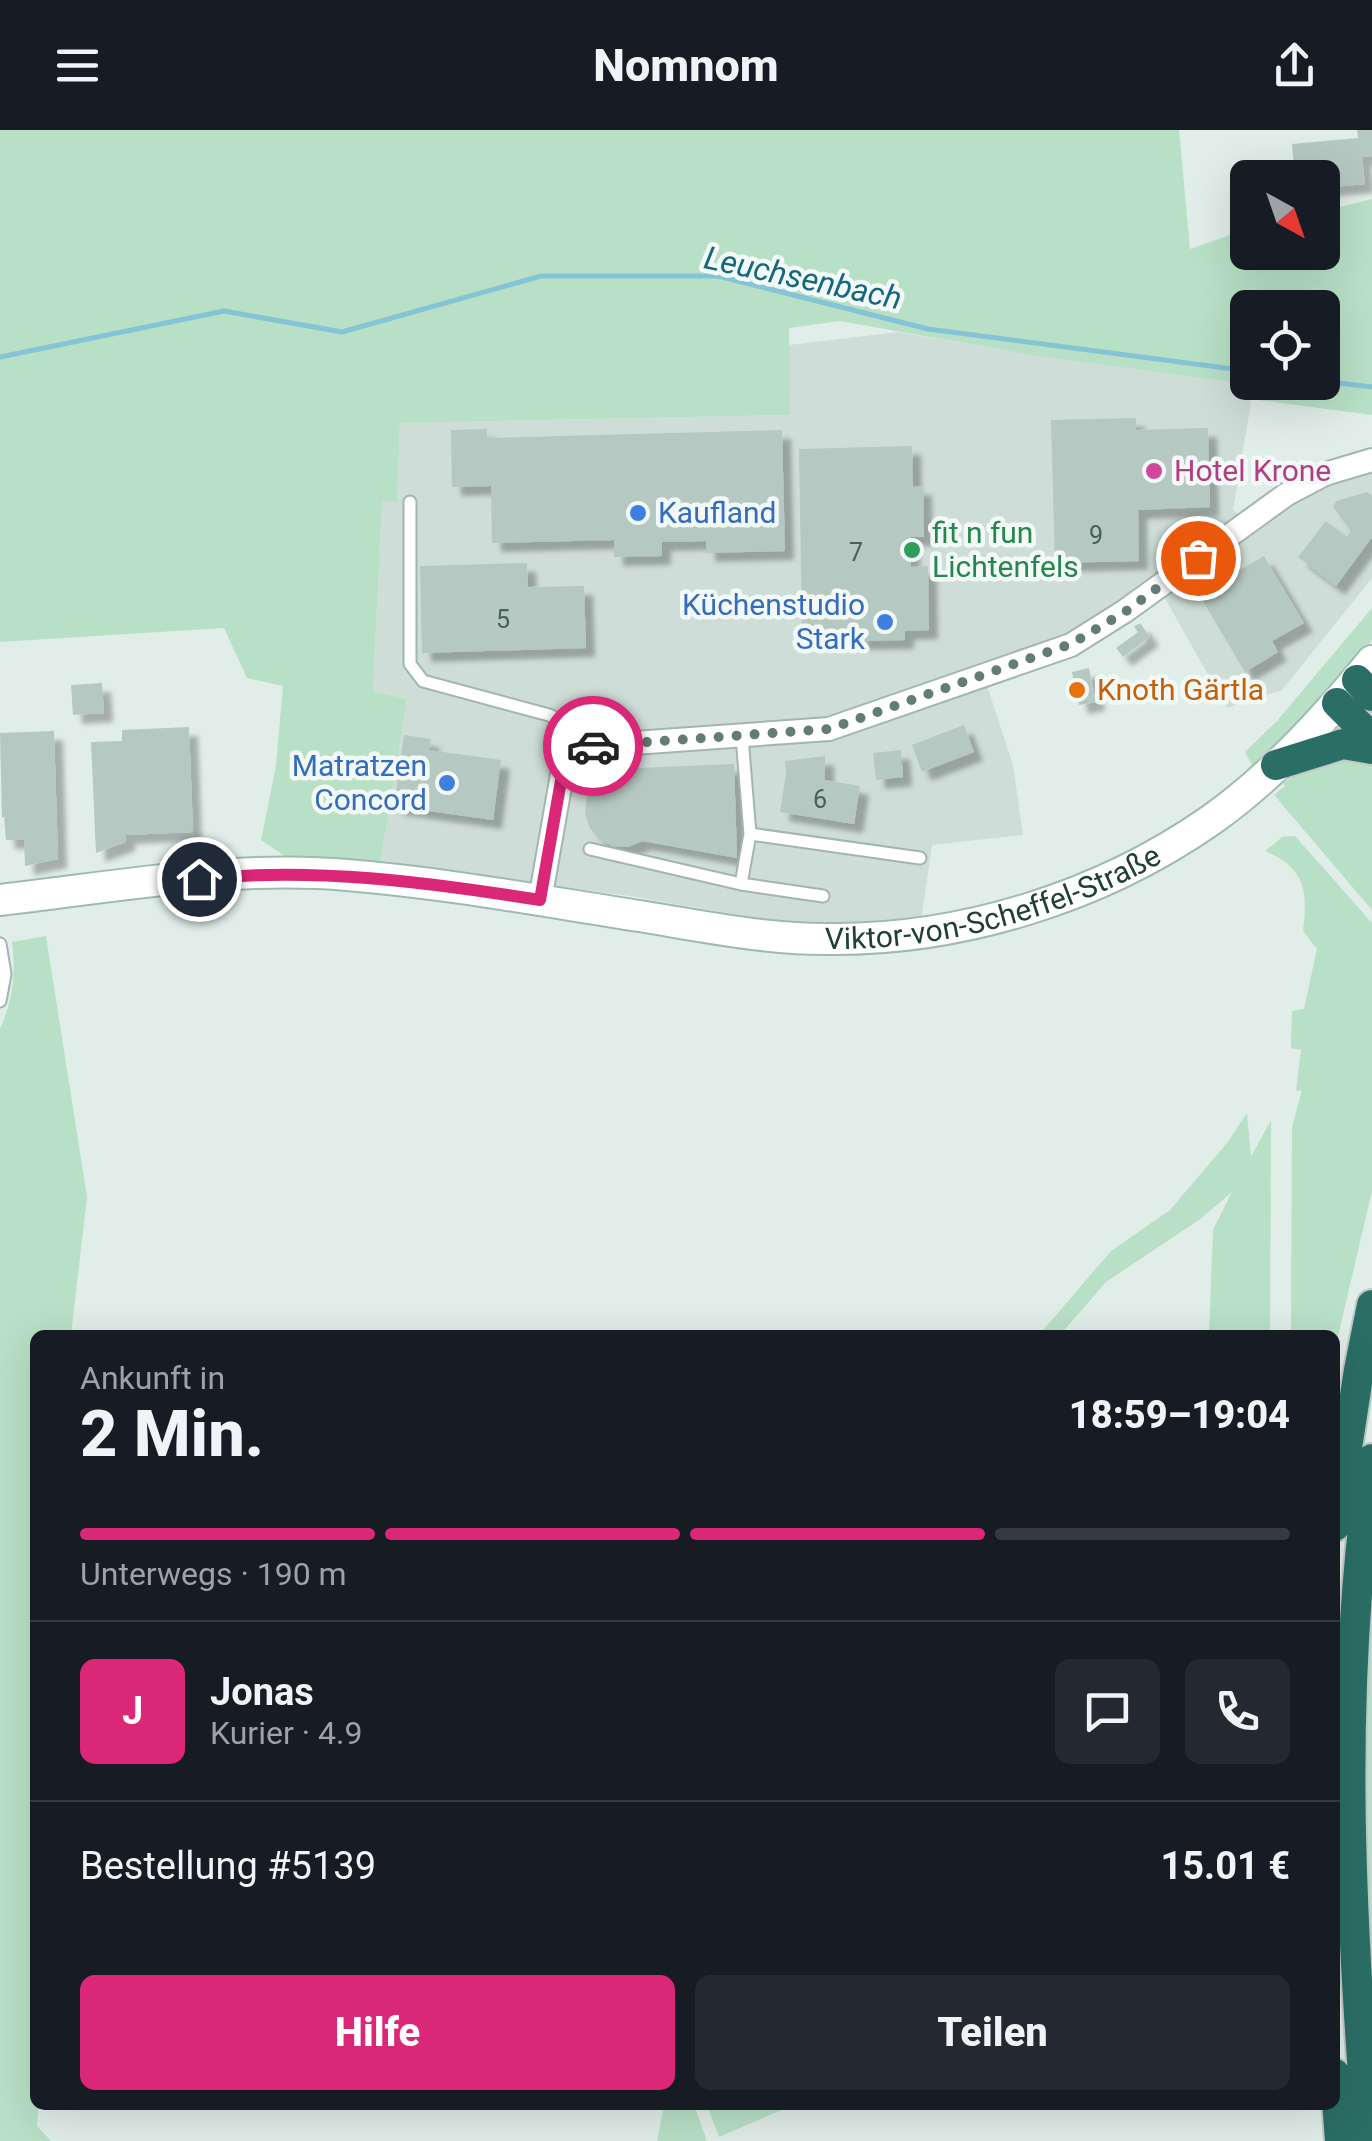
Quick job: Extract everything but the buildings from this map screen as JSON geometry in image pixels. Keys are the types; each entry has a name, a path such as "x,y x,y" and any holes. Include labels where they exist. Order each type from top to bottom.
{"highway":[{"path":"1359,685 1372,738"},
{"path":"1276,765 1343,744 1372,749"},
{"path":"1340,1492 1372,1305"},
{"path":"1368,2141 1354,1918 1350,1744 1356,1592 1372,1459"},
{"path":"1338,2110 1340,2141"}],"main road":[{"name":"Viktor-von-Scheffel-Straße","path":"0,900 166,882 305,873 399,880 758,934 824,939 909,935 1013,914 1070,893 1168,848 1239,797 1359,685"}],"street":[{"path":"540,900 562,775 567,762 586,749 829,729 1071,644 1125,612 1287,494 1325,474 1372,460"}],"lane":[{"path":"410,502 410,664 423,682 548,715 570,725 586,749"},
{"path":"741,884 750,834 742,738"},
{"path":"750,834 920,858"},
{"path":"590,849 741,884 823,896"},
{"path":"0,944 5,974 0,1001"}],"shaded area":[{"path":"898,332 1036,356 1230,382 1230,400 1251,400 1233,510 1258,528 1302,497 1372,472 1372,578 1282,690 1227,708 1154,579 1080,628 980,664 1013,765 1023,835 932,845 921,921 779,922 630,896 380,865 407,699 373,691 382,500 397,500 400,423 789,415 789,345"}],"green space":[{"path":"0,130 1179,130 1190,249 1230,235 1230,270 1340,270 1340,207 1372,199 1372,415 1259,400 1340,400 1340,290 1230,290 1230,382 1036,356 840,321 789,328 790,415 400,423 397,501 382,501 373,691 407,699 380,865 289,859 261,840 276,765 283,686 247,678 224,628 0,642"},
{"path":"1372,608 1372,640 1321,702 1254,769 1245,752 1277,721"},
{"path":"1338,758 1372,761 1372,910 1274,795 1285,786 1283,783 1319,762"},
{"path":"1295,836 1372,923 1372,1191 1339,1330 1291,1330 1292,1127 1302,1090 1296,1091 1301,1050 1291,1048 1292,1011 1304,1009 1317,949 1303,931 1305,904 1301,883 1289,865 1265,851 1282,837"},
{"path":"46,936 87,1197 72,1330 30,1330 30,2110 39,2110 37,2126 51,2141 0,2141 0,1029 12,987 12,942"},
{"path":"1247,1113 1251,1157 1271,1120 1270,1330 1209,1330 1213,1230 1232,1192 1199,1220 1106,1282 1064,1330 1043,1330 1111,1251 1170,1210"},
{"path":"1372,1595 1372,1951 1365,1856 1365,1742"},
{"path":"663,2110 696,2110 707,2141 657,2141"},
{"path":"709,2110 781,2110 719,2137"}],"waterway":[{"name":"Leuchsenbach","path":"0,357 224,311 342,332 541,276 718,276 928,329 1230,369"},
{"name":"Leuchsenbach","path":"1340,383 1372,387"}],"way so far":[{"path":"593,746 829,729 1071,644 1125,612 1198,558"}],"place":[{"name":"Hotel Krone","path":"1154,471"},
{"name":"Kaufland","path":"638,513"},
{"name":"fit n fun Lichtenfels","path":"912,550"},
{"name":"Küchenstudio Stark","path":"885,622"},
{"name":"Knoth Gärtla","path":"1077,690"},
{"name":"Matratzen Concord","path":"447,783"}],"route":[{"path":"199,879 344,874 540,900 562,775 567,762 593,746"}]}
